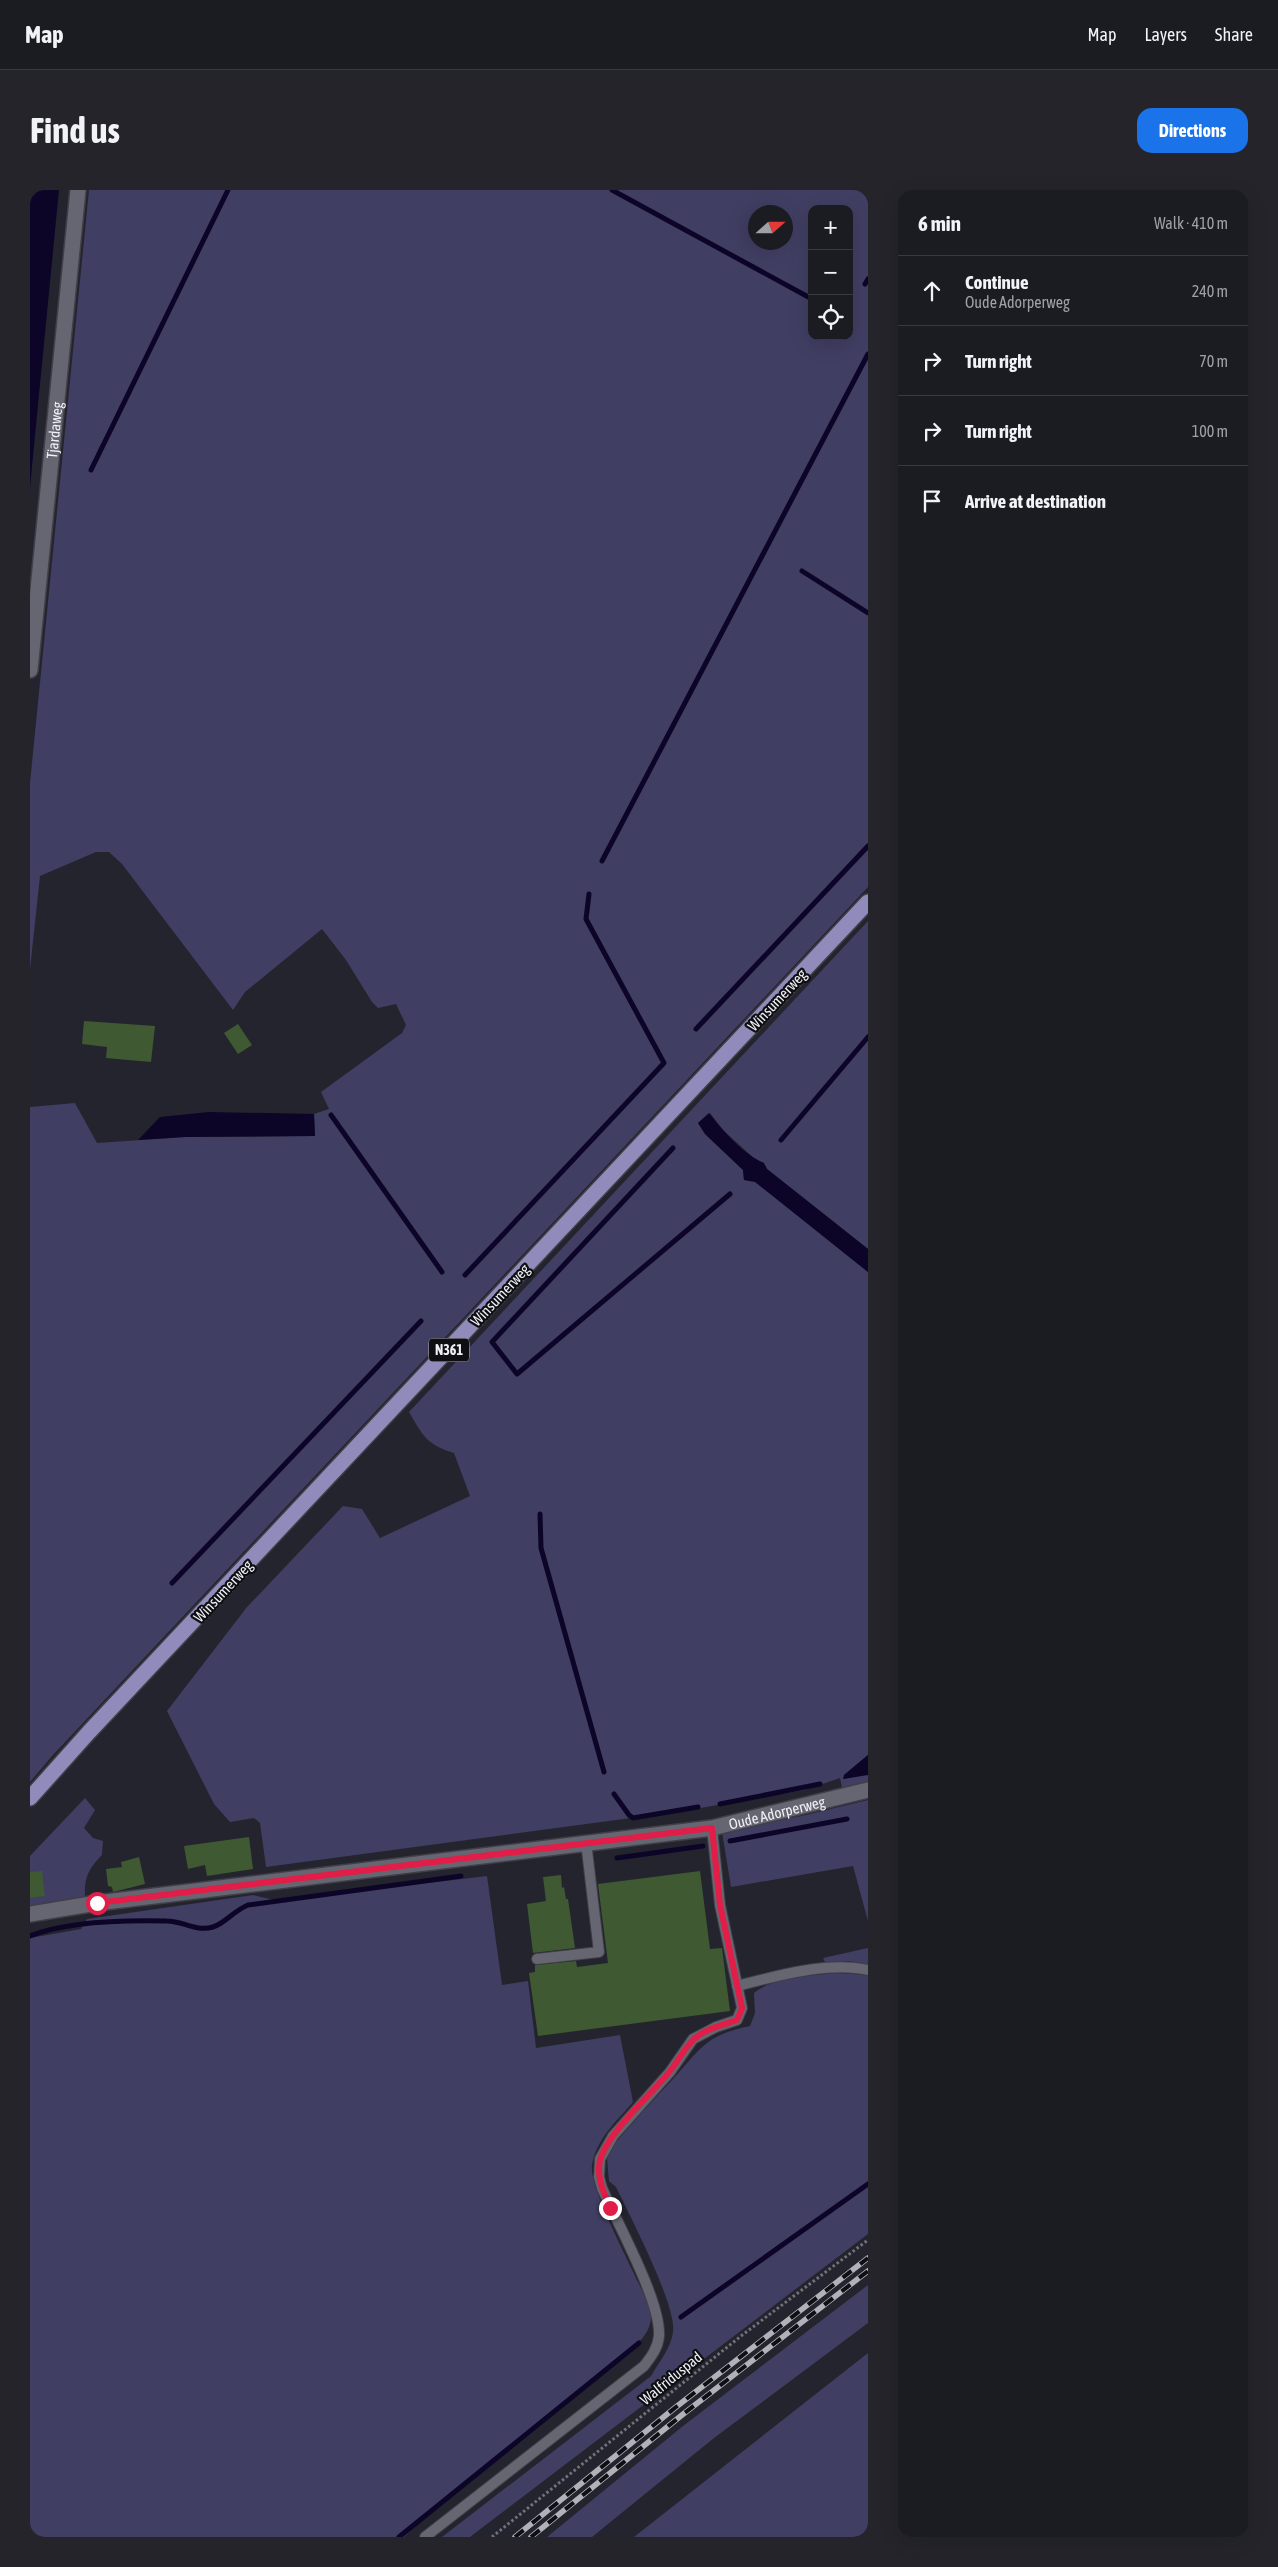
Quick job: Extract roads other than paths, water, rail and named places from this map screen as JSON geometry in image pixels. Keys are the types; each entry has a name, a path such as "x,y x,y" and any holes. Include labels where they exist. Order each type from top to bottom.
{"main road":[{"name":"Winsumerweg","path":"30,1798 89,1732 868,902"}],"street":[{"name":"Tjardaweg","path":"30,670 78,190"},
{"name":"Oude Adorperweg","path":"30,1914 73,1906 712,1828 868,1790"}],"lane":[{"path":"425,2537 644,2366 652,2357 659,2337 658,2316 602,2188 599,2177 600,2159 613,2136 670,2072 693,2039 716,2027 737,2020 742,2008 720,1905 712,1828"},
{"path":"537,1959 599,1952 586,1842"},
{"path":"737,1986 789,1974 823,1969 868,1970"}],"waterway":[{"path":"91,470 228,190"},
{"path":"612,190 808,297"},
{"path":"865,284 868,279"},
{"path":"602,861 868,354"},
{"path":"802,571 868,613"},
{"path":"696,1029 868,846"},
{"path":"465,1275 664,1063 586,919 589,894"},
{"path":"781,1140 868,1037"},
{"path":"331,1115 442,1272"},
{"path":"673,1148 492,1342 517,1374 730,1194"},
{"path":"172,1583 421,1321"},
{"path":"540,1514 541,1548 604,1772"},
{"path":"720,1804 820,1784"},
{"path":"614,1794 633,1818 698,1807"},
{"path":"730,1841 847,1819"},
{"path":"617,1858 703,1846"},
{"path":"30,1936 62,1927 116,1921 167,1921 207,1928 218,1925 248,1905 461,1876"},
{"path":"681,2317 868,2184"},
{"path":"399,2537 639,2343"}],"railway":[{"path":"515,2537 676,2407 868,2258"},
{"path":"531,2537 682,2415 868,2271"}]}
